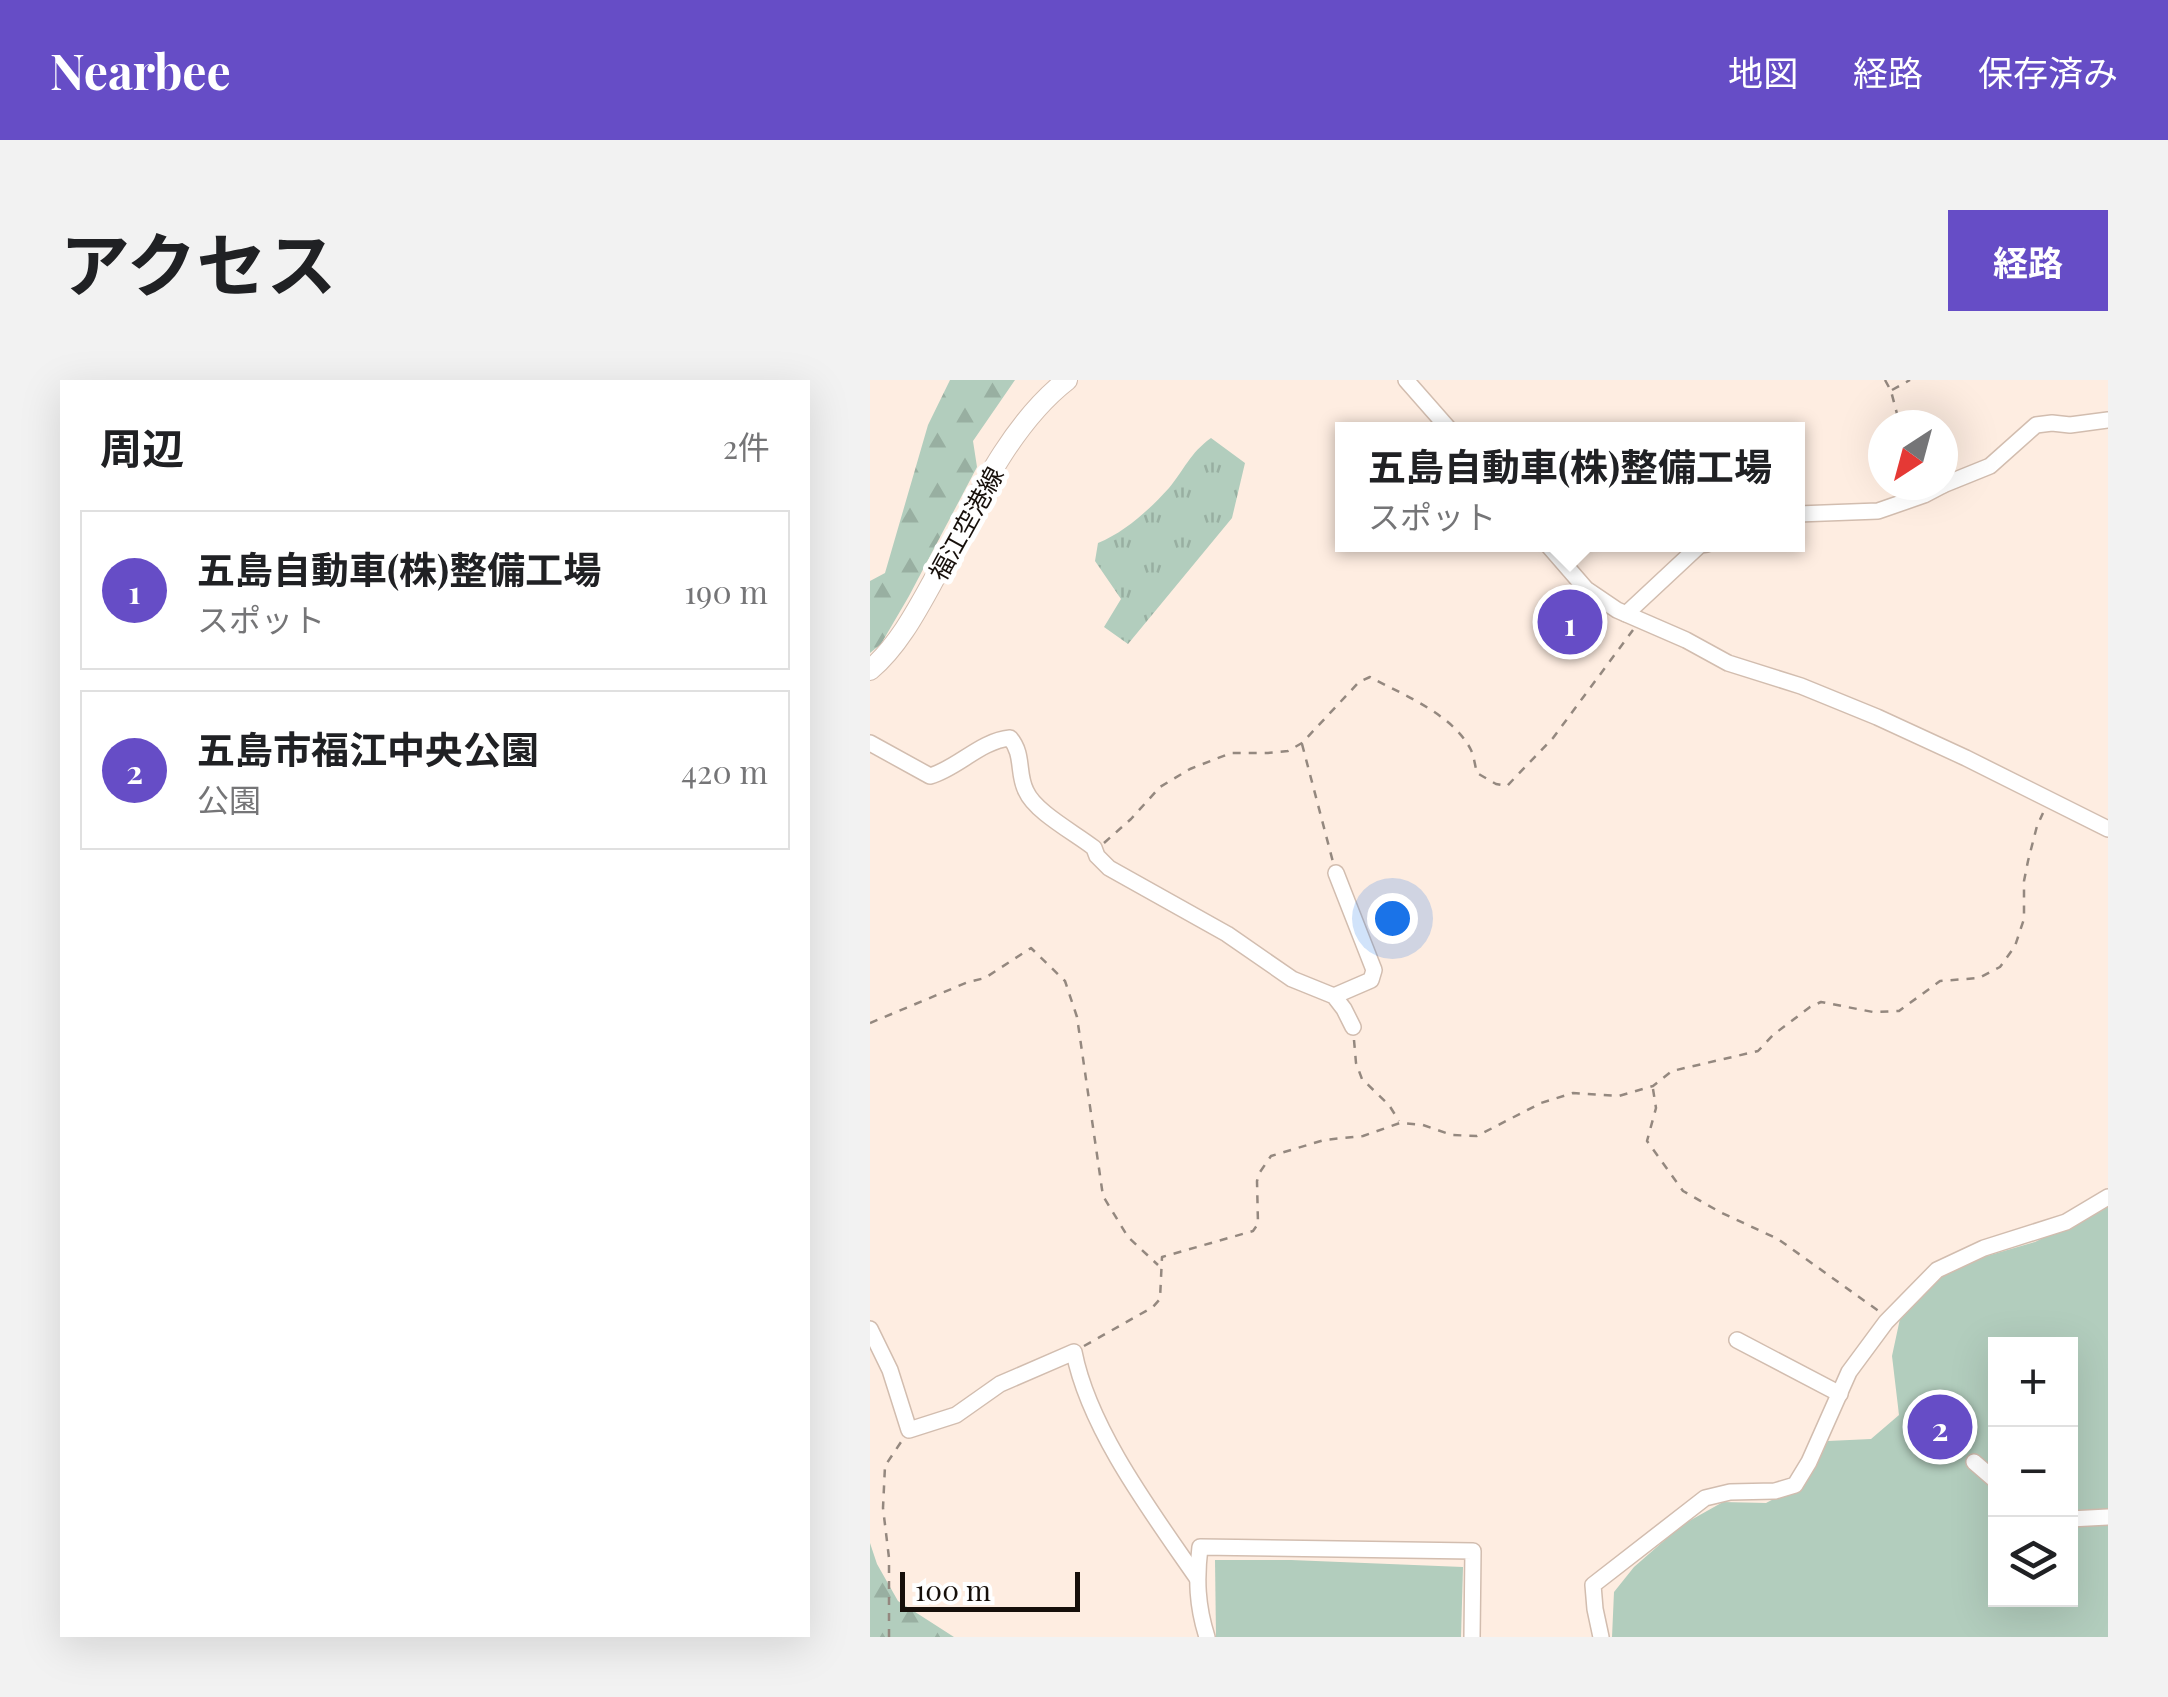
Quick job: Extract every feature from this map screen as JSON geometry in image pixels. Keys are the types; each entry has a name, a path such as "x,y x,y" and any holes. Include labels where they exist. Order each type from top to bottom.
{"main road":[{"name":"福江空港線","path":"870,670 906,627 982,489 1029,416 1066,380"}],"street":[{"path":"1406,380 1442,422"},
{"path":"1958,478 1995,462 2036,425 2108,420"},
{"path":"1805,514 1878,511 1912,500"},
{"path":"1554,552 1602,601 1728,663 1802,686 1878,717 2108,829"},
{"path":"1634,616 1694,552"},
{"path":"870,743 930,776 940,774 977,750 1010,738 1020,753 1025,790 1033,802 1094,848 1109,868 1218,929 1292,980 1334,996 1353,1027"},
{"path":"1334,996 1371,980 1374,970 1336,873"},
{"path":"1601,1637 1593,1585 1705,1498 1730,1492 1775,1492 1795,1485 1850,1372 1890,1319 1937,1270 1984,1248 2066,1222 2108,1197"},
{"path":"870,1328 890,1370 909,1430 956,1416 1000,1384 1074,1352 1094,1413 1120,1461 1196,1578"},
{"path":"1736,1340 1840,1394"},
{"path":"1974,1462 1988,1474"},
{"path":"2078,1519 2108,1517"},
{"path":"1207,1637 1196,1578 1200,1547 1473,1551 1472,1637"}],"path":[{"path":"1885,380 1896,410"},
{"path":"1891,391 1910,380"},
{"path":"1094,848 1131,820 1160,787 1190,769 1231,752 1268,754 1302,743 1359,682 1370,677 1444,719 1472,751 1477,772 1507,786 1553,738 1634,616"},
{"path":"1302,743 1336,873"},
{"path":"1074,1352 1152,1308 1160,1299 1162,1257 1253,1231 1258,1224 1257,1181 1271,1156 1324,1140 1362,1136 1400,1123 1423,1125 1452,1135 1477,1136 1541,1103 1573,1093 1619,1096 1653,1086 1672,1070 1758,1051 1810,1006 1821,1002 1873,1012 1899,1012 1940,981 1980,978 2000,967 2015,946 2024,920 2028,861 2037,826 2050,800"},
{"path":"870,1023 985,978 1031,948 1065,981 1078,1018 1103,1196 1128,1238 1160,1266"},
{"path":"1353,1027 1356,1063 1362,1080 1389,1105 1400,1123"},
{"path":"1653,1086 1656,1108 1648,1140 1683,1191 1778,1239 1890,1319"},
{"path":"889,1637 885,1466 909,1430"}],"green space":[{"path":"950,380 1015,380 973,441 977,467 909,596 881,644 870,653 870,581 885,573 928,425"},
{"path":"1211,438 1245,463 1232,518 1128,644 1104,627 1121,599 1095,561 1098,543 1145,512"},
{"path":"2108,1205 2108,1637 1612,1637 1614,1592 1634,1567 1682,1525 1723,1502 1766,1503 1799,1486 1828,1441 1871,1439 1899,1415 1892,1356 1901,1314 1949,1267 2035,1242"},
{"path":"870,1543 898,1601 954,1637 870,1637"},
{"path":"1215,1560 1463,1567 1461,1637 1216,1637"}],"building":[{"path":"1571,588 1601,613 1568,657 1537,634"}],"place":[{"name":"五島自動車(株)整備工場","path":"1570,622"},
{"name":"五島市福江中央公園","path":"1940,1427"}]}
